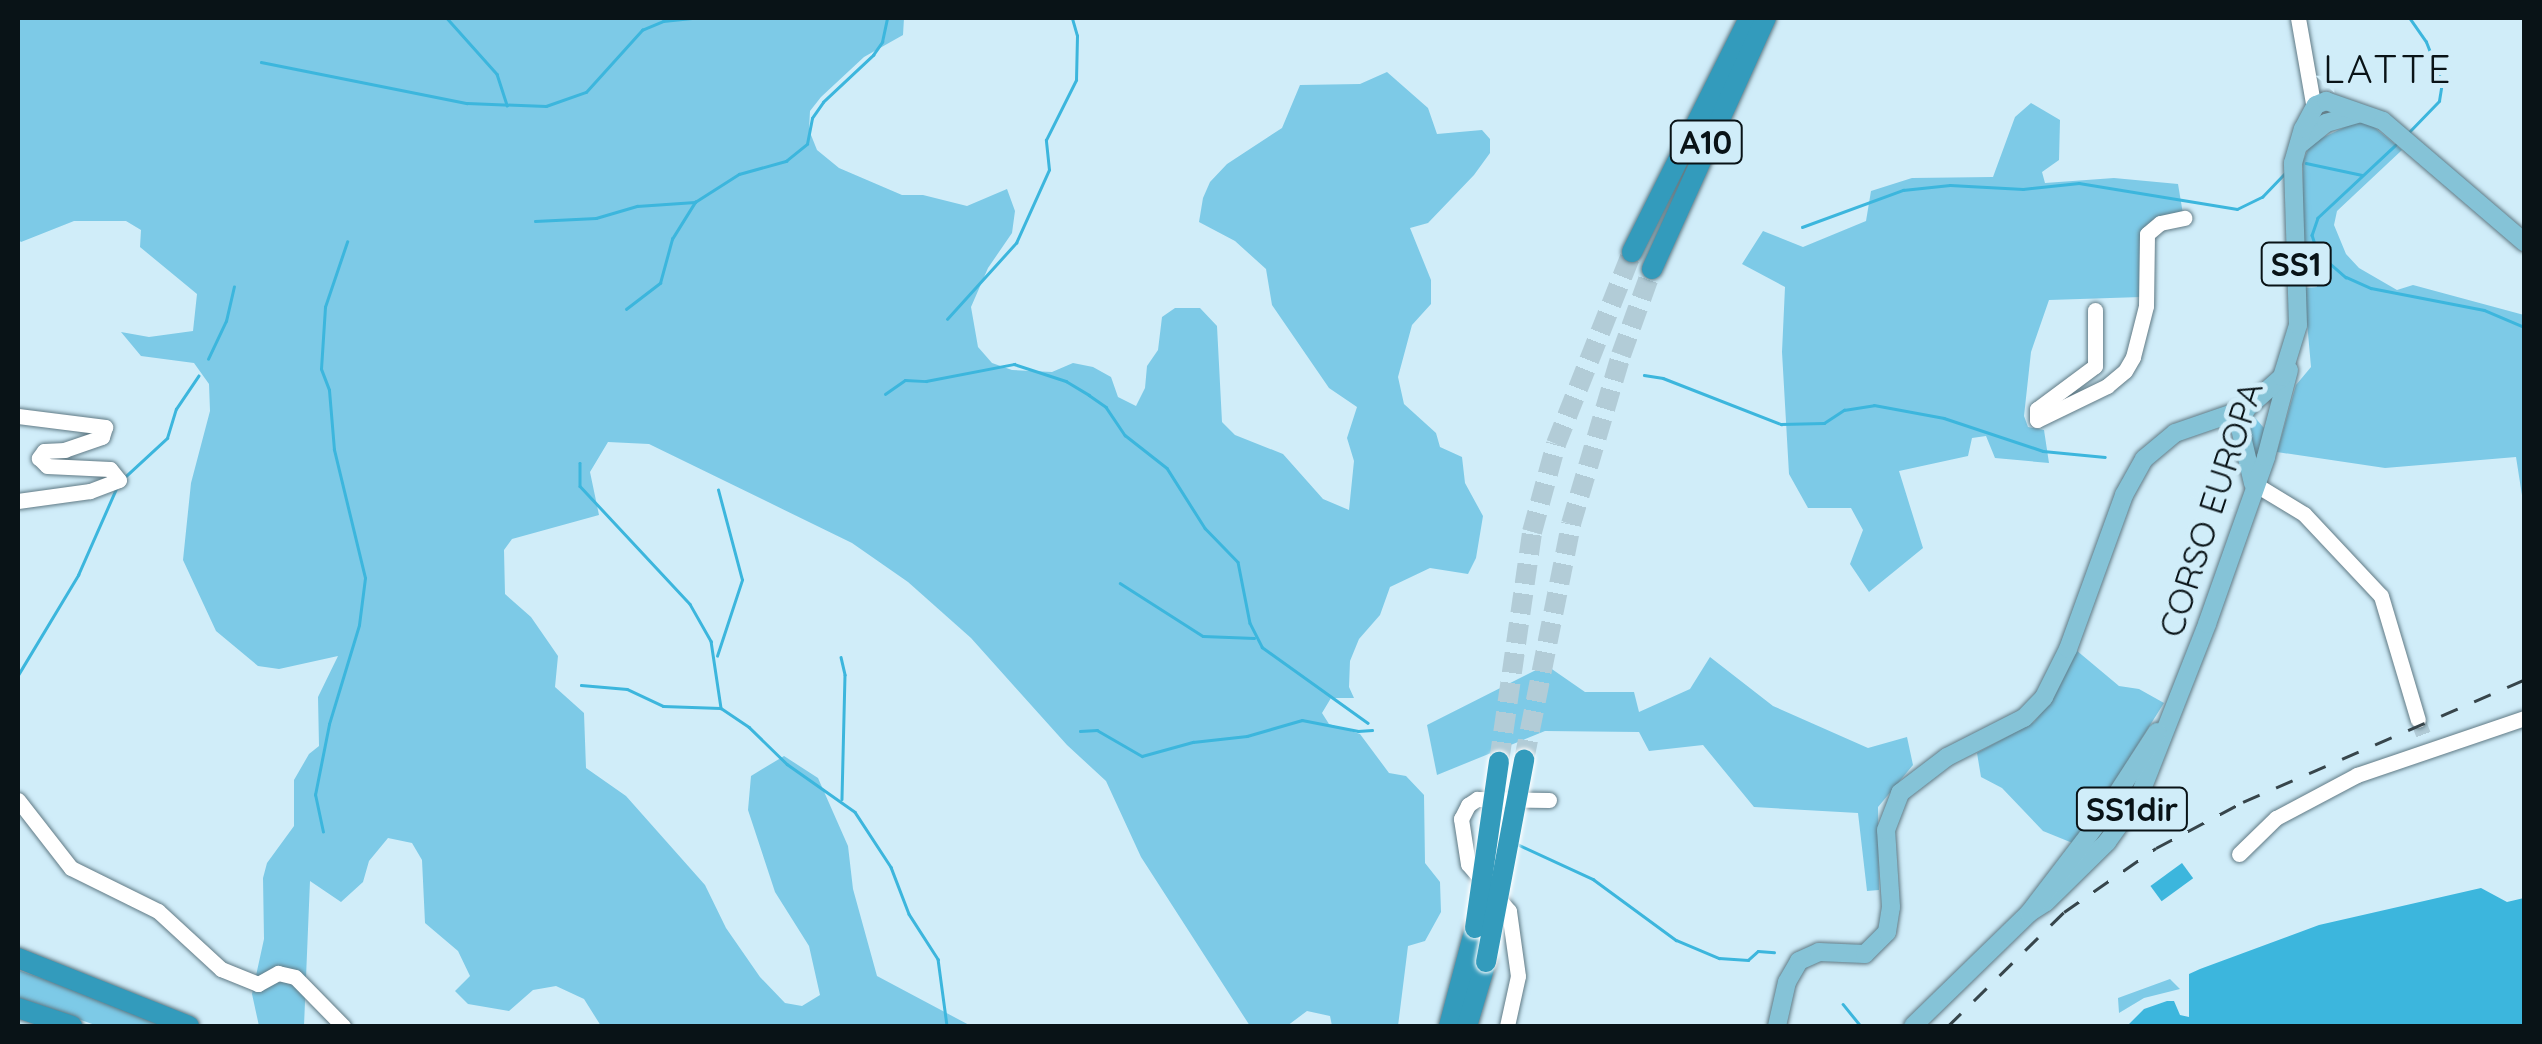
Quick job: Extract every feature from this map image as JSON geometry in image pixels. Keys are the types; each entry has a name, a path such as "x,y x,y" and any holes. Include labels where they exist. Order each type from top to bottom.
{"highway":[{"name":"A10","path":"1632,252 1749,18"},
{"name":"A10","path":"1652,269 1766,18"},
{"path":"1466,1026 1486,962 1524,760"},
{"path":"1448,1026 1475,928 1498,762"},
{"path":"18,958 189,1026"},
{"path":"18,1008 72,1026"}],"main road":[{"path":"2321,109 2363,112 2391,128 2524,242"},
{"name":"SS1","path":"2289,364 2298,325 2292,219 2299,146 2321,109"},
{"path":"1778,1026 1790,976 1800,961 1819,952 1857,956 1881,942 1890,918 1887,824 1897,797 1947,756 2032,711 2060,669 2136,470 2168,436 2247,408 2272,389 2289,364"},
{"name":"CORSO EUROPA","path":"2029,913 2046,902 2115,833 2139,797 2256,489 2289,364"},
{"path":"2247,408 2265,418 2271,436"},
{"path":"2247,408 2240,419 2256,489"},
{"path":"2197,424 2218,426 2243,444"},
{"name":"CORSO EUROPA","path":"1913,1026 2029,913 2100,820 2188,674"},
{"path":"2100,820 2103,832 2115,833"}],"street":[{"path":"2298,18 2321,109"},
{"path":"2094,310 2095,366 2036,409 2037,420 2107,386 2125,370 2134,357 2146,306 2148,234 2170,218 2184,218"},
{"path":"18,416 105,427 102,437 66,450 44,451 39,458 47,466 110,469 119,480 90,491 18,501"},
{"path":"2256,489 2304,514 2381,596 2418,720"},
{"path":"2238,854 2276,818 2357,776 2427,743 2524,718"},
{"path":"1507,1026 1518,976 1509,911 1468,864 1461,819 1477,799 1549,800"},
{"path":"18,800 71,868 158,911 221,969 258,984 278,973 295,977 343,1026"}],"shaded area":[{"path":"18,18 904,18 903,35 864,57 821,97 810,111 809,130 817,150 839,168 902,195 923,195 967,206 1007,189 1015,211 1012,233 988,268 971,307 978,347 992,363 1012,370 1052,372 1073,363 1093,367 1111,377 1118,397 1136,406 1145,388 1147,366 1158,350 1162,317 1175,308 1200,308 1217,326 1222,422 1235,435 1283,454 1323,499 1349,510 1354,461 1347,438 1357,407 1329,388 1272,305 1266,269 1235,241 1199,222 1203,198 1210,182 1227,164 1282,128 1300,85 1360,84 1387,72 1428,108 1437,134 1482,130 1490,139 1490,153 1474,175 1428,223 1410,228 1431,280 1431,304 1412,325 1398,377 1404,404 1436,433 1440,447 1462,457 1465,483 1483,516 1476,558 1468,574 1430,568 1390,587 1380,615 1359,639 1350,661 1349,687 1354,698 1331,698 1322,713 1329,724 1360,734 1389,773 1406,776 1424,795 1425,863 1440,882 1441,912 1425,941 1408,946 1398,1026 1332,1026 1330,1016 1307,1011 1287,1026 1250,1026 1141,857 1106,781 1067,745 971,638 908,582 852,543 649,444 608,442 590,472 599,515 512,539 504,550 505,594 531,617 558,656 555,687 584,713 586,768 626,796 705,885 726,928 760,977 785,1003 802,1006 820,995 809,946 775,892 748,810 751,776 784,756 818,778 848,846 853,889 877,976 971,1026 601,1026 584,999 556,986 533,990 509,1011 468,1004 455,991 470,976 458,951 425,923 422,860 412,843 388,838 369,861 363,882 341,902 310,881 304,1026 259,1026 252,994 264,939 263,878 267,863 294,826 294,780 309,754 319,746 318,697 338,656 279,669 258,666 216,631 183,560 191,483 210,411 209,384 194,363 141,356 121,332 149,337 193,331 197,294 140,247 141,230 126,221 74,221 21,242 18,239"},
{"path":"2031,103 2060,120 2059,160 2042,172 2045,183 2114,178 2178,184 2183,214 2154,228 2141,297 2049,300 2031,352 2024,416 2028,427 2044,430 2049,463 1995,458 1986,436 1972,438 1968,456 1899,471 1923,548 1869,592 1850,564 1863,530 1851,508 1808,508 1789,474 1782,352 1785,287 1742,264 1763,231 1803,247 1866,221 1871,191 1912,178 1993,177 2015,117"},
{"path":"2356,122 2369,123 2402,150 2337,211 2334,225 2346,254 2359,268 2397,290 2413,285 2524,315 2524,508 2516,457 2385,468 2277,452 2296,385 2311,367 2304,288 2317,287 2315,272 2308,273 2303,266 2303,161 2311,143"},
{"path":"2251,413 2264,428 2257,460 2245,429"},
{"path":"2076,650 2119,686 2139,689 2164,703 2075,844 2043,831 2002,788 1981,777 1977,753 2034,722 2052,700"},
{"path":"1710,657 1773,706 1868,748 1907,737 1913,765 1878,807 1879,890 1867,891 1858,813 1754,807 1703,745 1649,751 1639,732 1545,731 1437,775 1427,725 1546,665 1585,692 1634,692 1639,712 1690,689"},
{"path":"2182,863 2193,878 2162,901 2150,886"},
{"path":"2481,888 2507,902 2524,898 2524,1026 2127,1026 2144,1009 2167,1001 2174,1001 2180,1015 2189,1017 2189,974 2200,969 2319,925"},
{"path":"18,970 168,1026 98,1026 18,998"},
{"path":"2170,979 2180,989 2144,998 2119,1013 2118,998"}],"waterway":[{"path":"447,18 497,74 507,105"},
{"path":"261,62 467,103 546,106 586,92 642,30 663,21 694,18"},
{"path":"707,18 739,18"},
{"path":"535,221 596,218 637,206 695,202 739,174 786,161 807,144 812,118 823,102 873,55 882,42 887,18"},
{"path":"947,319 1016,243 1049,170 1046,140 1076,80 1077,36 1072,18"},
{"path":"2409,18 2426,42 2442,83 2439,101 2409,132"},
{"path":"2396,145 2318,218 2312,235 2318,253 2346,277 2371,288 2484,310 2524,327"},
{"path":"2306,163 2362,175"},
{"path":"1802,227 1903,190 1950,185 2023,189 2079,183 2237,209 2262,197 2285,173"},
{"path":"626,309 660,283 672,239 695,202"},
{"path":"323,832 315,795 329,724 359,625 365,578 334,450 329,390 321,369 325,307 347,242"},
{"path":"208,359 226,321 234,287"},
{"path":"885,394 905,380 926,381 1014,364 1066,381 1089,395 1106,407 1125,435 1167,468 1205,528 1238,562 1250,623 1262,647 1368,723"},
{"path":"1644,375 1663,378 1781,424 1824,423 1844,410 1874,405 1944,418 2043,451 2105,457"},
{"path":"126,476 167,438 176,409 198,376"},
{"path":"2524,380 2524,407"},
{"path":"580,463 580,486 690,604 711,641 721,708 749,727 787,764 855,812 891,867 909,914 938,959 947,1026"},
{"path":"18,675 78,575 116,489"},
{"path":"717,656 742,580 718,490"},
{"path":"1120,583 1203,636 1254,638"},
{"path":"841,657 845,675 842,799"},
{"path":"581,685 627,689 663,706 720,708"},
{"path":"1080,731 1097,730 1142,756 1193,742 1247,736 1302,720 1372,730"},
{"path":"1517,844 1593,879 1676,940 1719,958 1748,960 1758,951 1774,952"},
{"path":"1843,1004 1861,1026"}],"tunnel":[{"path":"1499,762 1532,532 1556,444 1632,252"},
{"path":"1524,760 1571,524 1621,355 1652,269"},
{"path":"2418,720 2424,736"}],"railway":[{"path":"1948,1026 2064,912 2156,848 2243,802 2524,680"}],"district":[{"name":"LATTE","path":"2388,68"}]}
